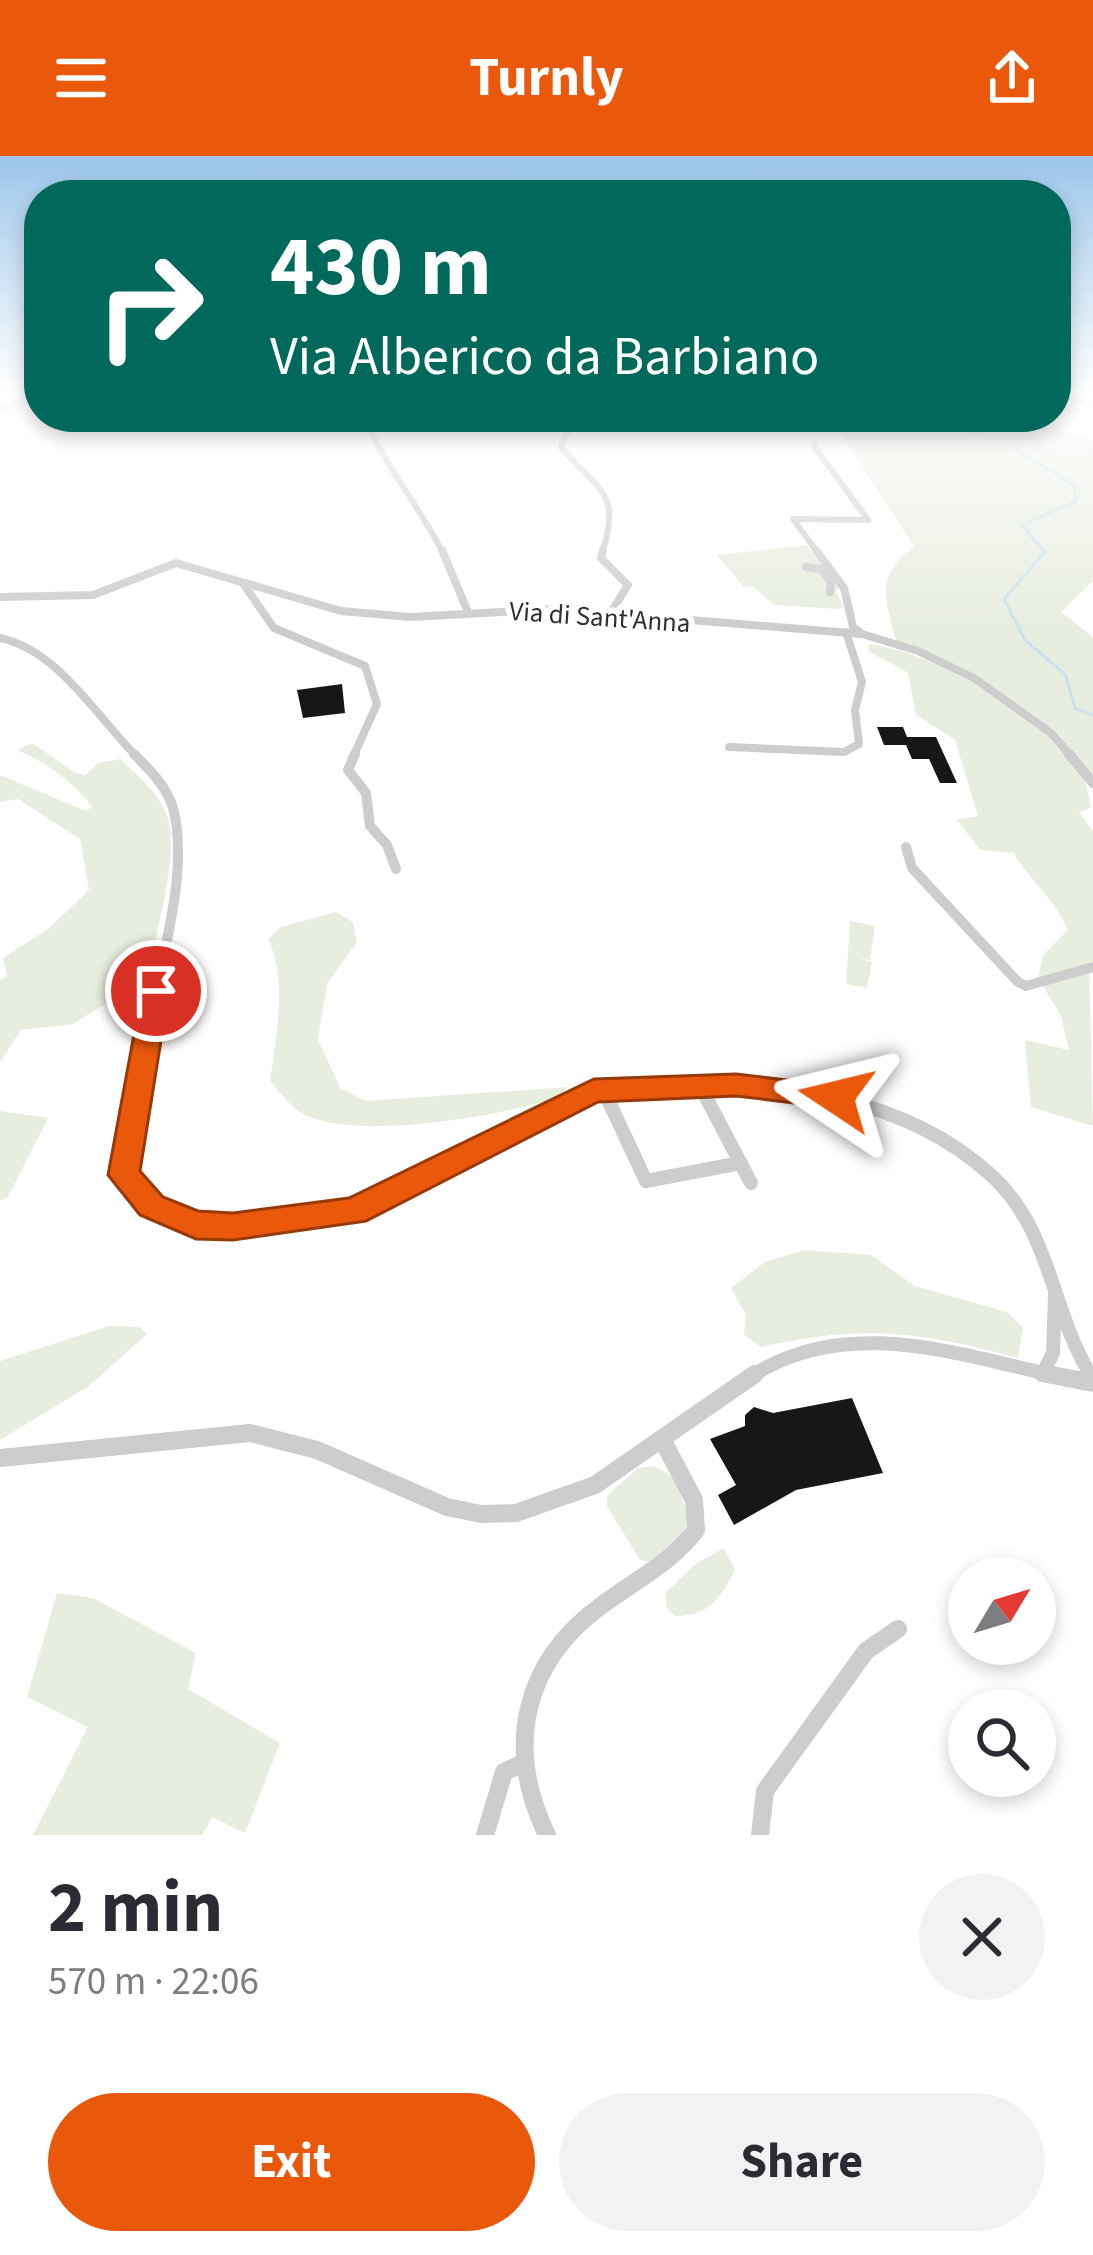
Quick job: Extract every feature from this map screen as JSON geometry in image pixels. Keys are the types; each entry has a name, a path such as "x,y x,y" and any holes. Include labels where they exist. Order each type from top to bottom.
{"street":[{"path":"397,472 416,499 458,581 468,612"},
{"path":"588,472 610,504 612,520 601,558 628,585 610,614"},
{"path":"833,472 868,520 793,519 844,588 853,627 862,634"},
{"name":"Via di Sant'Anna","path":"0,597 87,596 176,563 340,611 410,617 538,608 862,634 918,651 974,678 1051,734 1093,783"},
{"path":"806,567 821,568 831,582 830,592"},
{"path":"244,584 274,628 365,666 376,704 348,770 366,794 370,826 387,845 396,869"},
{"path":"729,746 844,752 859,744 855,710 862,703 864,683 846,632"},
{"path":"0,638 22,643 51,660 95,716 155,775 173,807 178,867 123,1167 128,1183 152,1206 184,1222 208,1226 354,1211 574,1097 604,1089 773,1086 836,1097 875,1109 947,1143 984,1168 1018,1204 1054,1276 1072,1344 1093,1380"},
{"path":"905,847 912,868 1018,982 1026,986 1093,968"},
{"path":"698,1084 751,1183"},
{"path":"604,1089 646,1181 741,1163"},
{"path":"1042,1375 1055,1339 1054,1276"},
{"path":"0,1459 250,1433 283,1435 430,1500 479,1514 514,1514 545,1506 606,1477 770,1364 828,1344 912,1348 1042,1375 1093,1380"},
{"path":"548,1835 525,1791 520,1764 525,1720 541,1670 568,1633 672,1557 696,1530 694,1500 664,1441"},
{"path":"760,1835 765,1791 866,1651 898,1629"},
{"path":"485,1835 504,1772 520,1764"}],"shaded area":[{"path":"866,472 1093,472 1093,581 1061,612 1093,637 1093,781 1058,734 979,678 896,641 886,589 893,568 914,546"},
{"path":"807,545 840,587 836,591 843,606 839,609 774,605 752,586 744,587 717,555"},
{"path":"869,644 928,661 990,691 1045,731 1084,780 1092,807 1079,812 1093,831 1093,962 1089,963 1093,1126 1031,1107 1025,1040 1069,1050 1061,1016 1038,978 1043,955 1068,930 1013,853 980,850 957,820 978,816 955,740 916,715 908,673 868,651"},
{"path":"32,743 85,775 98,763 120,759 160,801 168,818 171,853 146,979 73,1024 21,1030 0,1062 0,980 7,976 3,958 48,929 89,890 80,839 18,799 0,802 0,775 86,811 92,807 59,774 17,750"},
{"path":"336,912 353,922 357,942 327,984 318,1039 340,1088 366,1101 568,1087 561,1097 468,1118 393,1126 327,1122 294,1108 270,1081 279,991 268,939 281,927"},
{"path":"850,921 875,926 870,960 857,958 872,962 867,988 846,984"},
{"path":"0,1111 48,1118 8,1197 0,1201"},
{"path":"804,1250 871,1255 915,1286 1007,1312 1023,1328 1018,1358 890,1334 830,1335 761,1347 744,1335 746,1315 731,1288 765,1262"},
{"path":"109,1326 140,1327 147,1334 89,1386 0,1440 0,1361"},
{"path":"655,1466 676,1479 686,1526 653,1562 640,1560 607,1506 607,1496 638,1468"},
{"path":"724,1548 735,1570 724,1589 705,1609 675,1616 666,1606 666,1592 697,1563"},
{"path":"57,1593 93,1598 196,1653 188,1689 280,1743 245,1833 212,1817 202,1835 33,1835 88,1727 27,1697"}],"building":[{"path":"342,684 345,713 303,718 297,690"},
{"path":"877,727 903,727 907,737 936,737 957,783 940,783 929,759 912,759 906,745 884,745"},
{"path":"852,1398 883,1473 796,1490 734,1525 718,1495 736,1485 710,1439 745,1426 745,1415 754,1407 773,1413"}],"waterway":[{"path":"1053,472 1075,486 1076,501 1022,525 1045,552 1004,599 1025,640 1065,674 1075,708 1093,715"}],"route":[{"path":"156,991 124,1175 161,1213 196,1225 233,1226 354,1211 594,1090 698,1084 773,1086 836,1097"}]}
